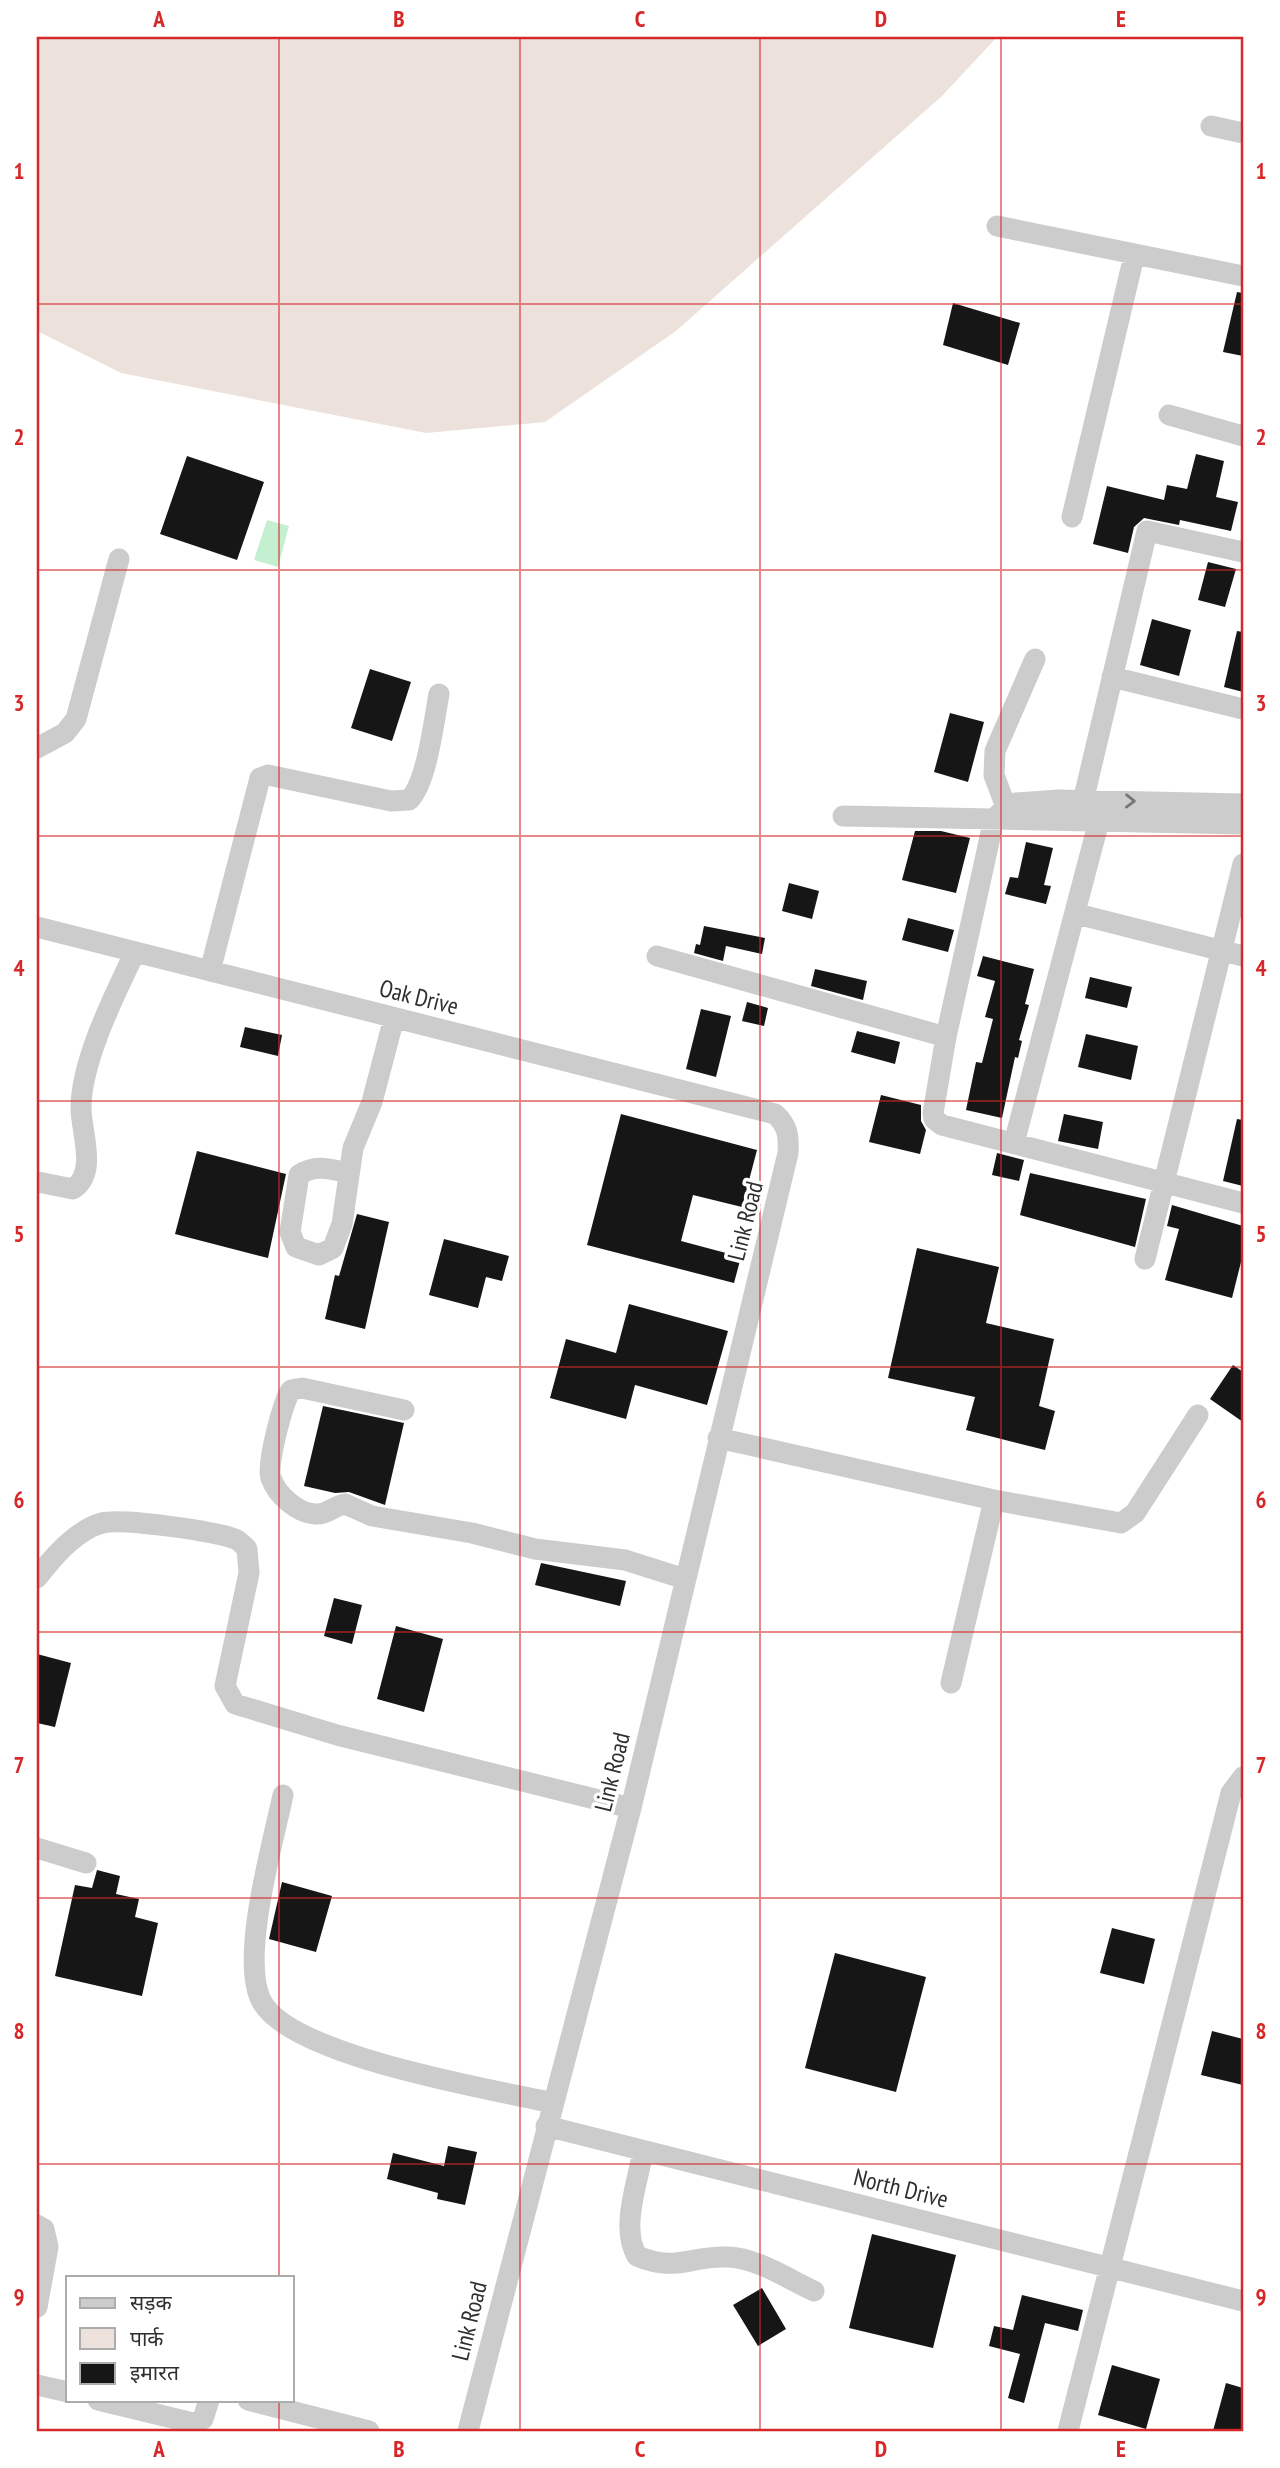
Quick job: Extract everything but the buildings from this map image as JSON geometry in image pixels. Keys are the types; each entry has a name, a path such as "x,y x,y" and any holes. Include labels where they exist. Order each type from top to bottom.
{"street":[{"path":"1210,126 1243,134"},
{"path":"998,226 1134,256 1243,276"},
{"path":"1072,517 1134,256"},
{"path":"1169,415 1243,436"},
{"path":"1014,1143 1077,914 1087,814 1112,677 1147,531 1243,552"},
{"path":"37,748 65,733 76,719 119,559"},
{"path":"1035,659 995,751 994,775 1000,813 946,1037 934,1119 942,1125 1243,1203"},
{"path":"1112,677 1243,709"},
{"path":"210,971 260,778 268,775 391,801 409,800 415,794 420,779 439,694"},
{"path":"843,816 1000,813 1016,803 1087,814 1243,824"},
{"path":"1087,814 1243,804"},
{"path":"1145,1259 1164,1183 1234,953 1243,864"},
{"path":"1077,914 1234,953"},
{"name":"Oak Drive","path":"37,927 775,1114 785,1123"},
{"path":"38,1182 73,1189 84,1177 86,1150 82,1097 102,1023 135,952"},
{"path":"657,956 946,1037"},
{"path":"348,1173 356,1138 376,1091 394,1018"},
{"name":"Link Road","path":"468,2431 631,1808 788,1153 789,1136 785,1123"},
{"path":"404,1410 302,1388 291,1390 269,1471 271,1479 286,1499 304,1513 322,1514 345,1504 372,1516 472,1533 535,1549 625,1560 685,1579"},
{"path":"718,1438 994,1500 1121,1523 1135,1513 1198,1415"},
{"path":"951,1683 994,1500"},
{"path":"37,1578 66,1546 101,1523 129,1523 221,1535 238,1540 247,1549 249,1573 225,1686 235,1704 337,1735 631,1808"},
{"path":"1068,2431 1231,1793 1243,1777"},
{"path":"283,1795 258,1913 254,1958 261,2000 289,2030 329,2049 553,2103"},
{"path":"37,1847 86,1863"},
{"name":"North Drive","path":"547,2126 1243,2301"},
{"path":"643,2151 630,2224 630,2244 637,2256 672,2265 718,2257 739,2258 814,2291"},
{"path":"37,2225 44,2229 48,2247 37,2307"},
{"path":"37,2385 66,2392"},
{"path":"106,2402 193,2423 203,2419 208,2402"},
{"path":"256,2402 369,2431"}],"green space":[{"path":"37,37 997,37 942,96 676,331 545,422 426,433 121,373 37,331"}],"shaded area":[{"path":"267,520 289,526 278,567 254,560"}]}
